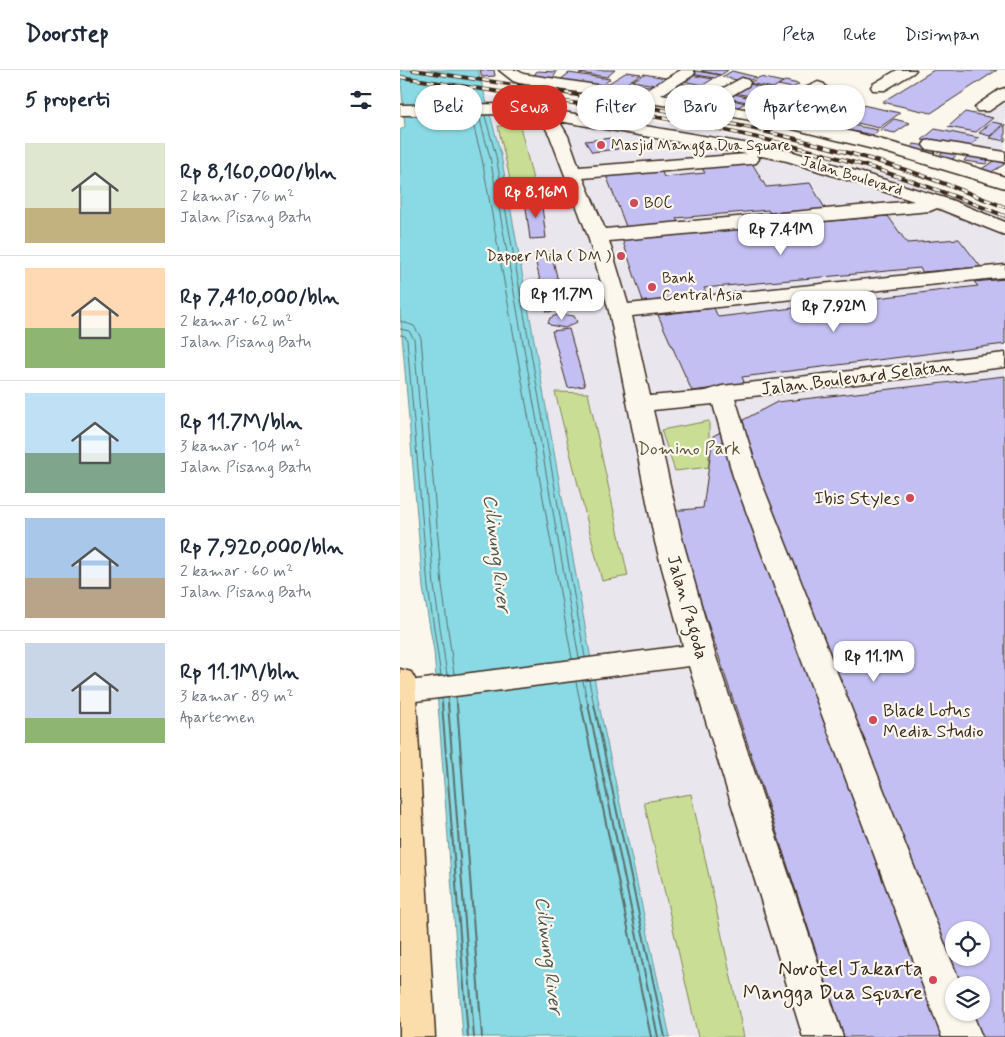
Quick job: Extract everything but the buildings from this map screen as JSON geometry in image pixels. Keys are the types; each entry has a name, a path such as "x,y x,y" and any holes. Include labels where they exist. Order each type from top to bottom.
{"main road":[{"path":"412,687 415,1037"}],"street":[{"path":"507,70 508,73 519,78 577,87"},
{"path":"879,87 908,70"},
{"path":"655,92 687,73"},
{"path":"735,87 742,83"},
{"path":"983,108 1005,93"},
{"name":"Jalan Boulevard","path":"400,110 492,113"},
{"name":"Jalan Boulevard","path":"400,121 492,114"},
{"path":"567,116 630,122 792,152 922,191 1005,223"},
{"name":"Jalan Boulevard","path":"567,118 790,156 944,204 1005,228"},
{"name":"Jalan Pagoda","path":"555,130 598,236 620,311 670,542 700,654 823,1037"},
{"path":"818,130 891,148 1005,183"},
{"path":"839,130 1005,157"},
{"path":"572,173 790,156"},
{"path":"598,236 944,204"},
{"path":"620,311 1005,271"},
{"name":"Jalan Boulevard Selatan","path":"719,397 1005,360"},
{"name":"Jalan Boulevard Selatan","path":"640,404 1005,367"},
{"path":"719,397 746,476 962,1037"},
{"path":"412,687 628,664 700,654"}],"shaded area":[{"path":"1005,91 1005,154 927,143 971,113"},
{"path":"485,95 492,96 492,121"},
{"path":"567,107 577,108 577,130 655,130 655,121 665,123 665,130 704,130 828,159 916,184 1005,217 1005,1037 670,1037 600,710 501,155 494,130 567,130"}],"green space":[{"path":"499,130 521,130 537,196 514,197"},
{"path":"555,392 588,393 628,576 602,581"},
{"name":"Domino Park","path":"709,421 709,467 675,471 661,430"},
{"path":"691,794 744,1037 698,1037 644,802"}],"water":[{"name":"Ciliwung River","path":"400,70 478,70 492,122 492,130 494,130 501,155 600,710 670,1037 463,1037 434,651 423,588 400,311 400,130 405,127"}],"railway":[{"path":"413,70 663,110 787,137 909,171 1005,207"},
{"path":"400,77 631,113 746,135 859,164 933,188 1005,216"}],"place":[{"name":"Masjid Mangga Dua Square","path":"601,145"},
{"name":"BOC","path":"634,203"},
{"name":"Dapoer Mila ( DM )","path":"621,256"},
{"name":"Bank Central Asia","path":"652,287"},
{"name":"Ibis Styles","path":"910,498"},
{"name":"Black Lotus Media Studio","path":"873,720"},
{"name":"Novotel Jakarta Mangga Dua Square","path":"933,980"}]}
